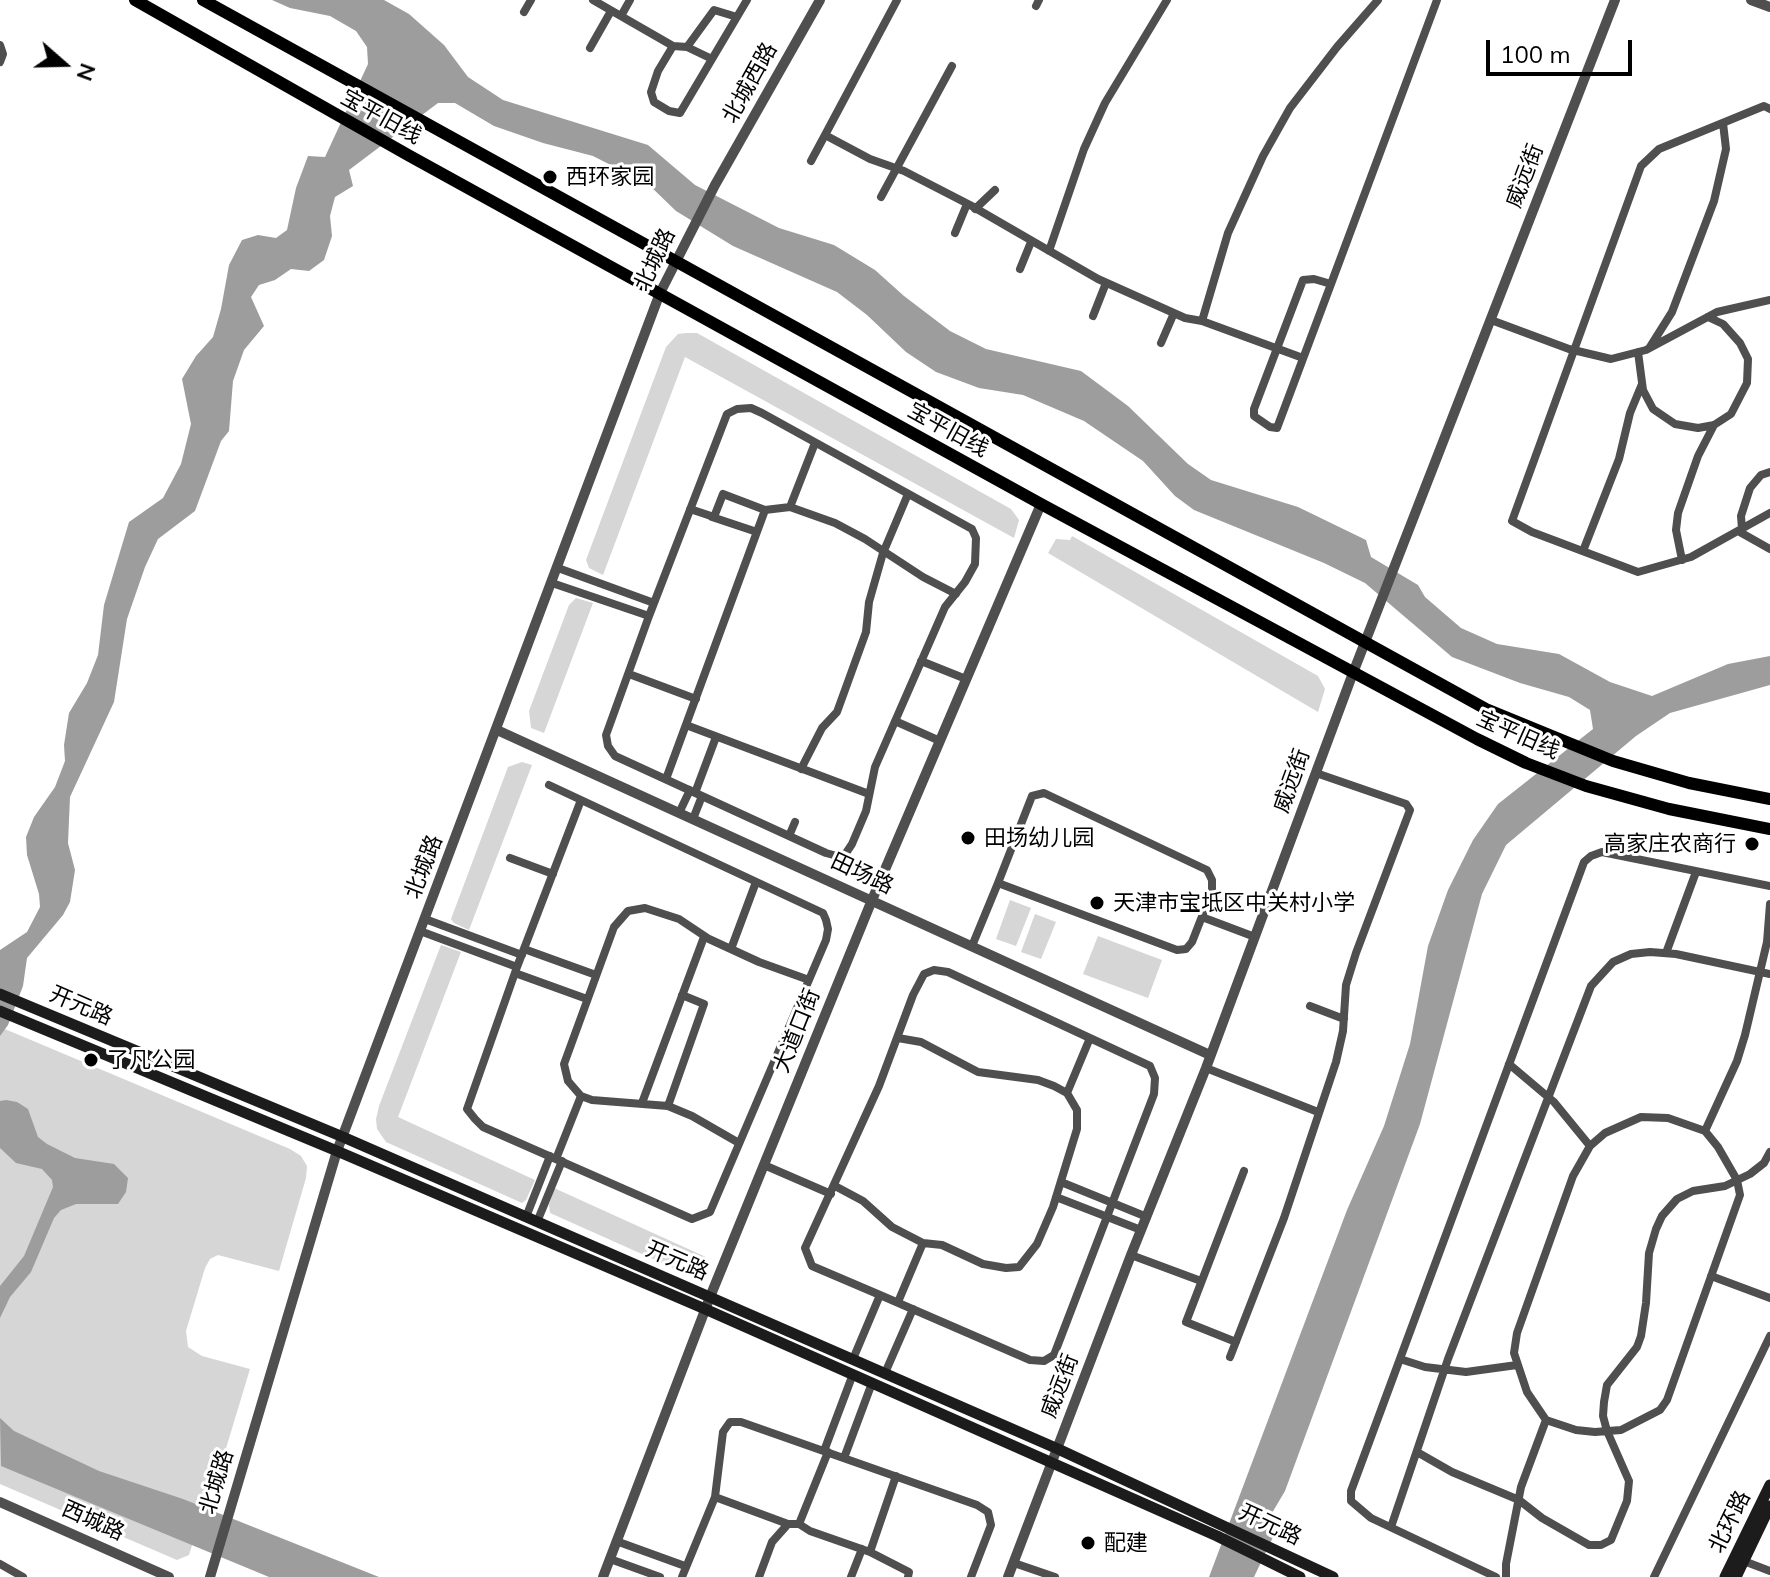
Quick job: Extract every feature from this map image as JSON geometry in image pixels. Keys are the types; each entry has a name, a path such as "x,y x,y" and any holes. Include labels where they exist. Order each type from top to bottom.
{"main road":[{"name":"宝平旧线","path":"135,0 408,155 1041,504 1526,763 1586,786 1669,809 1770,829"},
{"name":"宝平旧线","path":"203,0 1486,709 1613,761 1689,783 1770,799"},
{"name":"开元路","path":"0,994 343,1137 853,1359 1058,1449 1333,1577"},
{"name":"开元路","path":"0,1011 705,1309 1217,1536 1300,1577"},
{"name":"北环路","path":"1736,1577 1739,1560 1770,1485"},
{"name":"北环路","path":"1725,1577 1739,1560 1770,1506"}],"street":[{"path":"524,12 531,0"},
{"path":"593,0 673,46 687,47 712,59"},
{"path":"621,16 630,0"},
{"path":"673,46 658,71 651,92 654,102 669,111 680,113 747,0"},
{"name":"北城西路","path":"715,185 820,0"},
{"path":"811,161 897,0"},
{"path":"1049,251 1084,149 1105,103 1167,0"},
{"path":"1202,321 1228,233 1263,156 1290,108 1378,0"},
{"name":"威远街","path":"1008,1577 1206,1068 1353,673 1615,0"},
{"path":"1751,0 1770,7"},
{"path":"1331,284 1314,279 1303,280 1254,409 1254,416 1270,427 1277,428 1331,284 1433,1"},
{"path":"687,47 714,10 737,17"},
{"path":"590,48 611,11"},
{"path":"0,45 3,54 0,62"},
{"path":"881,197 952,66"},
{"path":"1770,109 1764,106 1659,149 1641,166 1512,521 1532,532 1638,572 1682,560 1770,513"},
{"path":"1650,348 1672,312 1714,201 1726,149 1723,123"},
{"path":"825,135 971,206 1106,283 1174,313 1303,358"},
{"name":"北城路","path":"210,1577 337,1151 660,293 715,185"},
{"path":"955,233 971,206 995,190"},
{"path":"1020,269 1031,242"},
{"path":"1093,316 1106,283"},
{"path":"1491,320 1574,350 1611,359 1650,348 1717,312 1770,300"},
{"path":"1161,343 1174,313"},
{"path":"1638,352 1642,383 1653,409 1675,424 1698,428 1714,425 1731,414 1747,383 1748,359 1740,343 1723,324 1708,317"},
{"path":"1583,551 1619,459 1630,413 1642,383"},
{"path":"751,408 908,494 972,529 976,538 975,564 945,607 875,767 866,811 846,853 837,856 826,853 615,756 608,746 606,735 727,414 737,409 751,408"},
{"path":"1682,560 1676,530 1678,513 1698,456 1714,425"},
{"path":"790,507 815,443"},
{"path":"1740,530 1750,488 1761,475 1770,472"},
{"path":"712,517 723,494 765,510 790,507 835,523 956,594"},
{"path":"801,769 822,728 837,712 866,632 869,602 883,553 908,494"},
{"name":"大道口街","path":"603,1577 705,1309 872,900 1041,504"},
{"path":"690,509 757,532"},
{"path":"666,779 765,510"},
{"path":"1740,530 1770,549"},
{"path":"558,568 654,603"},
{"path":"552,583 649,616"},
{"path":"921,661 966,679"},
{"path":"629,674 696,699"},
{"path":"895,721 940,741"},
{"path":"686,725 869,794"},
{"name":"田场路","path":"497,730 1210,1055"},
{"path":"693,819 696,793 716,737"},
{"path":"1230,1357 1284,1218 1336,1062 1346,985 1410,810 1406,804 1316,773"},
{"path":"549,785 823,913 826,920 826,940 710,1212 692,1219 483,1127 467,1109 581,800"},
{"path":"679,813 696,793"},
{"path":"972,946 1032,796 1044,793 1207,870 1212,880 1212,891 1192,942 1186,949 1177,950 998,883"},
{"path":"789,836 795,822"},
{"path":"1506,1564 1496,1577 1371,1518 1351,1501 1351,1491 1584,862 1602,852 1770,886"},
{"path":"510,858 553,874"},
{"path":"1666,953 1696,872"},
{"path":"731,949 756,882"},
{"path":"1705,1131 1737,1061 1766,973 1770,904"},
{"path":"739,1143 668,1106 592,1100 581,1096 568,1081 564,1064 614,927 628,911 645,908 679,919 704,937 809,980"},
{"path":"1202,917 1255,937"},
{"path":"425,919 596,975"},
{"path":"420,931 587,999"},
{"path":"642,1103 704,937"},
{"path":"1391,1527 1445,1369 1591,986 1599,974 1613,962 1631,954 1666,953 1766,973"},
{"path":"934,970 948,972 1150,1066 1155,1078 1154,1094 1054,1355 1044,1361 1030,1360 812,1266 807,1257 805,1248 898,1038 924,974 934,970"},
{"path":"668,1106 704,1004 682,995"},
{"path":"1310,1006 1344,1019"},
{"path":"764,1165 863,1201 892,1227 923,1243 942,1245 983,1264 1019,1267 1037,1244 1056,1197 1077,1129 1077,1110 1067,1093 1038,1080 978,1072 921,1042 898,1038"},
{"path":"1067,1093 1090,1038"},
{"path":"1509,1064 1548,1097 1590,1146"},
{"path":"1206,1068 1318,1112"},
{"path":"531,1220 581,1096"},
{"path":"1641,1117 1668,1118 1705,1131 1737,1180 1740,1195 1667,1400 1660,1410 1621,1430 1576,1430 1546,1420 1527,1392 1514,1353 1517,1333 1573,1176 1590,1146 1605,1133 1641,1117"},
{"path":"1417,1452 1452,1472 1519,1500 1542,1518 1589,1545 1601,1545 1611,1540 1630,1490 1626,1472 1603,1416 1607,1385 1637,1347 1641,1336 1649,1253 1662,1216 1677,1199 1685,1195 1705,1188 1725,1186 1737,1180 1764,1163 1770,1152"},
{"path":"1236,1342 1186,1322 1244,1171"},
{"path":"1061,1182 1147,1217"},
{"path":"1056,1197 1141,1230"},
{"path":"898,1302 923,1243"},
{"path":"1131,1255 1201,1281"},
{"path":"1711,1276 1770,1298"},
{"path":"853,1359 880,1295"},
{"path":"885,1373 913,1309"},
{"path":"1654,1577 1770,1336"},
{"path":"1400,1359 1425,1367 1466,1372 1517,1365"},
{"path":"799,1524 853,1374"},
{"path":"844,1458 872,1383"},
{"path":"1506,1577 1521,1487 1546,1420"},
{"path":"616,1541 685,1574 715,1497 723,1432 730,1422 741,1422 977,1505 988,1512 991,1525 971,1577"},
{"path":"756,1439 759,1428"},
{"path":"851,1577 866,1550 896,1476"},
{"path":"715,1497 866,1550 900,1566 909,1572 908,1577"},
{"name":"西城路","path":"0,1502 169,1577"},
{"path":"759,1577 772,1542 788,1524"},
{"path":"610,1559 660,1577"},
{"path":"1739,1560 1770,1571"},
{"path":"1014,1563 1055,1577"},
{"path":"0,1564 23,1577"}],"shaded area":[{"path":"272,0 384,0 409,14 444,45 468,77 503,100 648,145 695,185 779,228 834,245 875,270 950,331 986,349 1081,371 1128,406 1188,464 1211,480 1298,507 1366,540 1371,557 1418,585 1425,597 1461,628 1497,644 1559,654 1610,682 1652,696 1728,664 1770,656 1770,685 1670,713 1636,736 1506,845 1482,894 1420,1124 1285,1491 1272,1513 1275,1533 1254,1577 1209,1577 1347,1210 1384,1126 1410,1044 1428,946 1448,890 1473,840 1498,804 1593,729 1590,710 1569,697 1520,683 1452,657 1365,583 1194,510 1175,496 1143,461 1084,421 1023,395 979,388 936,372 906,352 837,292 733,246 676,211 648,184 593,156 494,126 455,103 438,103 349,170 353,186 335,197 330,216 332,236 324,260 309,271 291,269 275,280 259,285 251,297 264,326 244,350 233,381 229,431 221,441 195,511 158,539 145,567 127,619 114,702 70,797 68,843 75,870 70,902 27,958 23,986 8,1025 0,1036 0,950 27,932 40,907 27,855 26,837 34,817 55,787 65,761 69,713 87,683 98,655 104,605 129,522 163,498 181,464 191,424 182,379 213,337 229,265 242,240 258,235 276,238 287,230 296,188 308,156 325,157 368,64 367,47 356,31 330,16 290,8"},
{"path":"697,333 1011,509 1019,520 1014,538 685,357 603,575 589,568 586,560 666,347 678,334"},
{"path":"1072,536 1318,676 1325,689 1318,712 1048,553 1056,539 1070,540"},
{"path":"576,598 593,603 544,733 531,728 529,711 569,605"},
{"path":"522,762 532,765 469,930 451,919 508,767"},
{"path":"1010,900 1031,908 1016,946 996,939"},
{"path":"1035,914 1056,922 1041,959 1021,952"},
{"path":"1098,936 1162,960 1148,998 1083,974"},
{"path":"441,945 461,952 398,1117 535,1180 522,1203 386,1142 377,1129 379,1106"},
{"path":"0,1027 290,1149 301,1156 307,1166 279,1271 218,1255 210,1259 205,1268 186,1331 188,1347 202,1356 250,1369 189,1555 177,1560 0,1484"},
{"path":"6,1100 28,1109 38,1137 47,1144 75,1158 114,1164 128,1178 126,1192 118,1204 76,1204 61,1210 54,1218 31,1272 10,1297 0,1318 0,1286 24,1256 53,1187 52,1180 42,1169 16,1163 0,1148 0,1101"},
{"path":"554,1188 706,1257 689,1275 550,1213"},
{"path":"0,1418 14,1431 99,1471 183,1499 379,1577 269,1577 1,1466"}],"place":[{"name":"西环家园","path":"550,177"},
{"name":"田场幼儿园","path":"968,838"},
{"name":"高家庄农商行","path":"1752,844"},
{"name":"天津市宝坻区中关村小学","path":"1097,903"},
{"name":"了凡公园","path":"91,1060"},
{"name":"配建","path":"1088,1543"}]}
